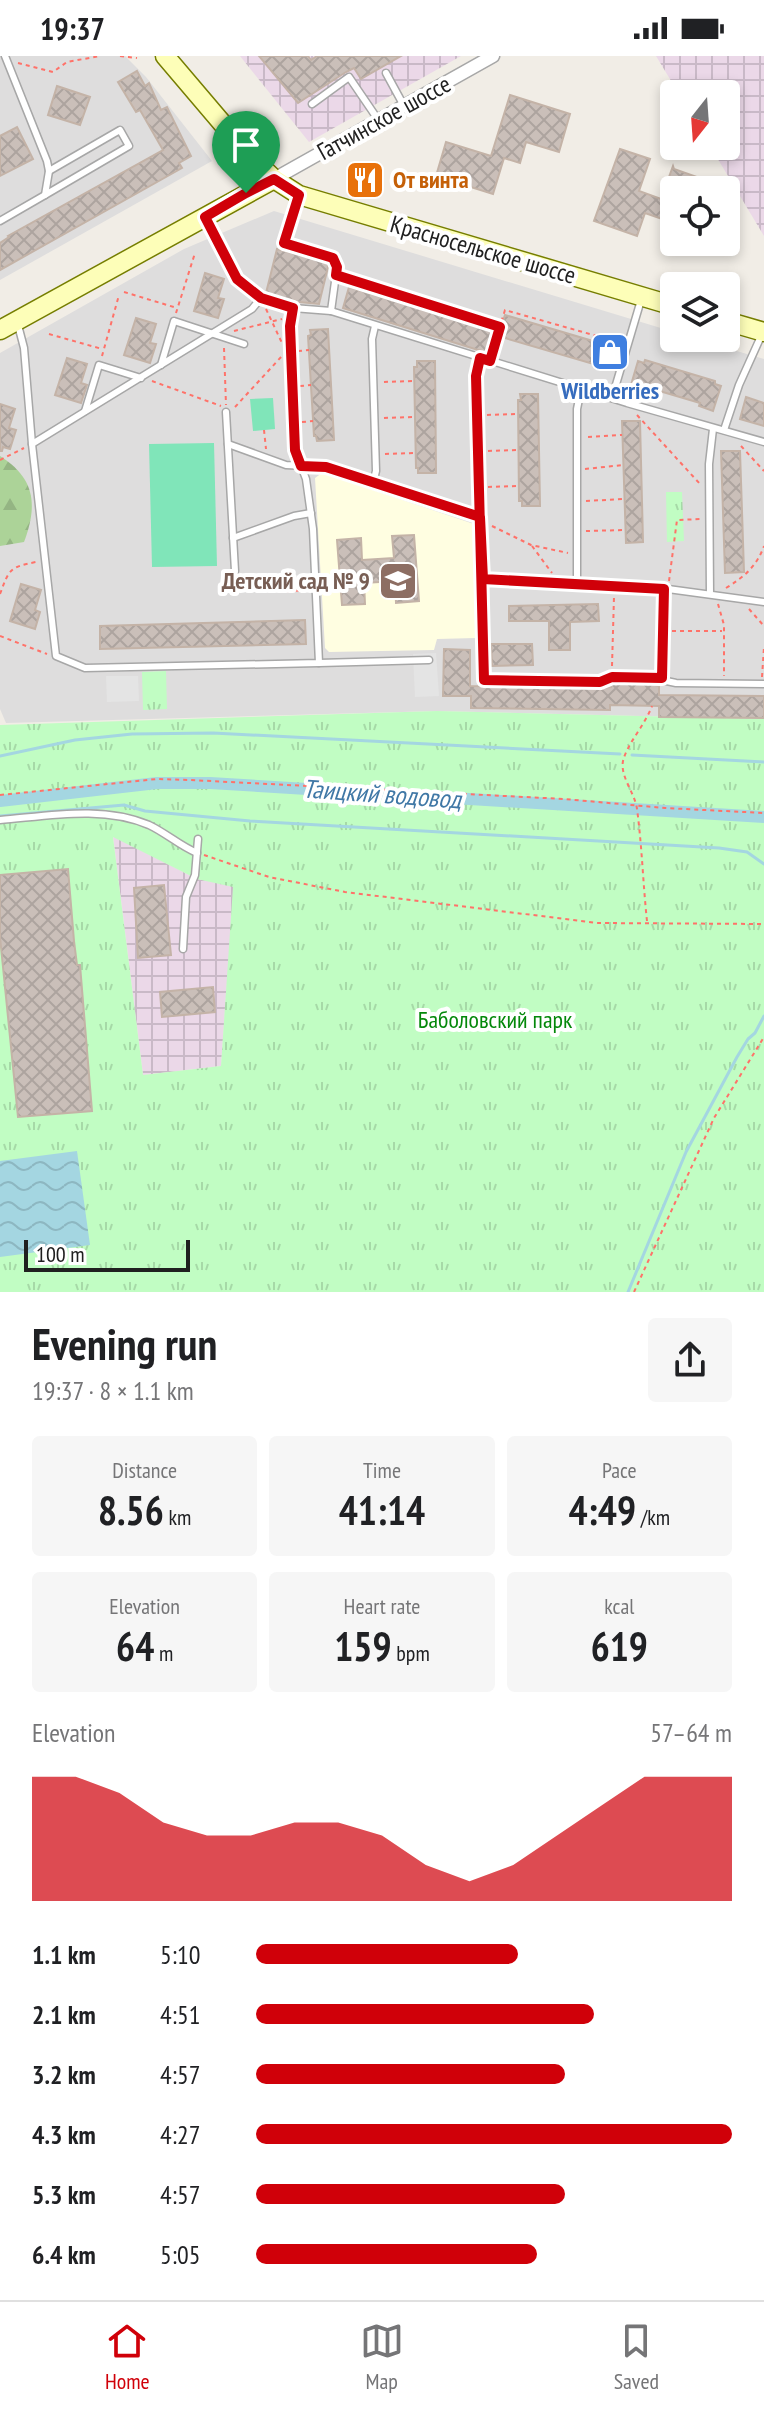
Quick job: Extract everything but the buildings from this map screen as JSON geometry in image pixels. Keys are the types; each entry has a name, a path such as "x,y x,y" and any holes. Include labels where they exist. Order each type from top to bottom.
{"main road":[{"name":"Красносельское шоссе","path":"165,56 250,156 274,179 299,195 660,302"},
{"path":"8,326 274,179"},
{"path":"740,325 764,331"}],"street":[{"name":"Гатчинское шоссе","path":"274,179 493,56"}],"lane":[{"path":"6,58 49,171 45,195"},
{"path":"386,73 404,106"},
{"path":"312,104 349,77 379,121"},
{"path":"0,221 129,146 120,130 49,171"},
{"path":"299,195 284,243 333,258 337,267 331,311"},
{"path":"205,217 237,279 262,302 331,311 764,442"},
{"path":"612,398 642,296"},
{"path":"32,444 262,302"},
{"path":"293,308 290,326 295,450 306,479 311,513 319,663"},
{"path":"161,365 174,321 244,344"},
{"path":"8,326 23,342 56,656 85,668 429,660"},
{"path":"373,483 372,339 375,326"},
{"path":"724,430 739,385 764,331"},
{"path":"480,358 476,376 484,680 600,682 612,677 652,681 662,678 676,683 763,683"},
{"path":"85,411 99,365 142,378"},
{"path":"577,586 577,409 581,389"},
{"path":"226,411 235,571"},
{"path":"713,429 709,464 714,597"},
{"path":"228,444 286,465 326,467 481,518"},
{"path":"233,538 311,513"},
{"path":"483,579 615,588 666,588 764,602"},
{"path":"662,678 666,588"},
{"path":"0,820 83,813 128,818 149,825 197,853"},
{"path":"183,949 186,897 195,875 198,839"}],"path":[{"path":"6,58 53,72 67,62 100,56"},
{"path":"120,56 137,58"},
{"path":"174,321 195,253"},
{"path":"336,275 500,327"},
{"path":"124,292 178,308"},
{"path":"99,365 119,295"},
{"path":"226,411 286,351 262,302"},
{"path":"490,361 505,310 627,345"},
{"path":"231,331 283,319"},
{"path":"49,334 104,350"},
{"path":"224,345 226,411"},
{"path":"142,378 226,411"},
{"path":"373,383 414,381"},
{"path":"630,407 697,481"},
{"path":"477,416 518,414"},
{"path":"374,419 415,417"},
{"path":"264,430 266,458"},
{"path":"735,433 743,451 764,471"},
{"path":"577,437 622,435"},
{"path":"0,460 32,444"},
{"path":"478,451 519,450"},
{"path":"375,454 415,453"},
{"path":"577,470 623,465"},
{"path":"479,487 519,486"},
{"path":"577,502 624,499"},
{"path":"481,518 531,545 570,553"},
{"path":"666,588 677,520 705,519"},
{"path":"577,531 625,530"},
{"path":"531,545 559,582"},
{"path":"724,682 724,631 714,597 745,577 762,555 764,546"},
{"path":"0,594 8,572 16,566 45,561"},
{"path":"235,571 272,592 316,590"},
{"path":"612,677 615,588"},
{"path":"746,606 764,626"},
{"path":"665,631 724,631"},
{"path":"0,636 56,656"},
{"path":"763,683 764,647"},
{"path":"647,924 637,806 623,769 623,759 644,726 652,706"},
{"path":"0,795 157,779 372,788 764,813"},
{"path":"197,853 269,877 345,892 598,923 764,924"},
{"path":"634,1292 714,1118 764,1037"}],"shaded area":[{"path":"0,56 125,56 146,77 212,161 0,280"},
{"path":"240,56 461,56 309,142"},
{"path":"656,56 764,56 764,236 740,196 740,176 728,176 718,160 740,160 740,80 671,80"},
{"path":"274,211 660,328 660,352 740,352 764,359 764,719 437,711 6,723 0,709 0,353 184,249"},
{"name":"Детский сад № 9","path":"322,473 474,524 476,638 437,639 434,650 329,652 325,648 315,478"},
{"path":"436,653 439,696 415,697 413,654"},
{"path":"106,676 138,676 139,701 107,702"},
{"path":"113,836 197,879 234,886 221,1066 143,1075"}],"green space":[{"path":"273,398 275,429 253,431 250,399"},
{"path":"214,443 217,566 152,567 149,444"},
{"path":"0,456 12,464 27,483 32,504 24,542 0,546"},
{"path":"666,492 682,492 684,541 667,542"},
{"path":"166,671 167,709 143,710 142,672"},
{"name":"Баболовский парк","path":"437,711 764,719 764,1292 0,1292 0,725","holes":["113,837 197,879 233,887 221,1066 143,1075"]}],"water":[{"path":"77,1151 90,1245 0,1257 0,1161"}],"waterway":[{"path":"0,756 75,740 132,734 213,733 620,754"},
{"path":"632,755 764,762"},
{"name":"Таицкий водовод","path":"0,801 157,783 210,783 764,817"},
{"path":"0,816 124,805 145,811 250,821 719,848 747,852 764,864"},
{"path":"628,1292 686,1152 737,1057 764,1016"}],"place":[{"name":"От винта","path":"365,180"},
{"name":"Wildberries","path":"610,352"},
{"name":"Детский сад № 9","path":"398,581"}],"route":[{"path":"246,193 205,217 237,279 261,298 293,308 290,326 295,450 301,466 326,467 480,517 483,579 664,589 662,678 612,677 600,682 484,680 483,579 476,376 480,358 490,361 500,327 336,275 333,258 284,243 299,195 274,179 246,193"}]}
